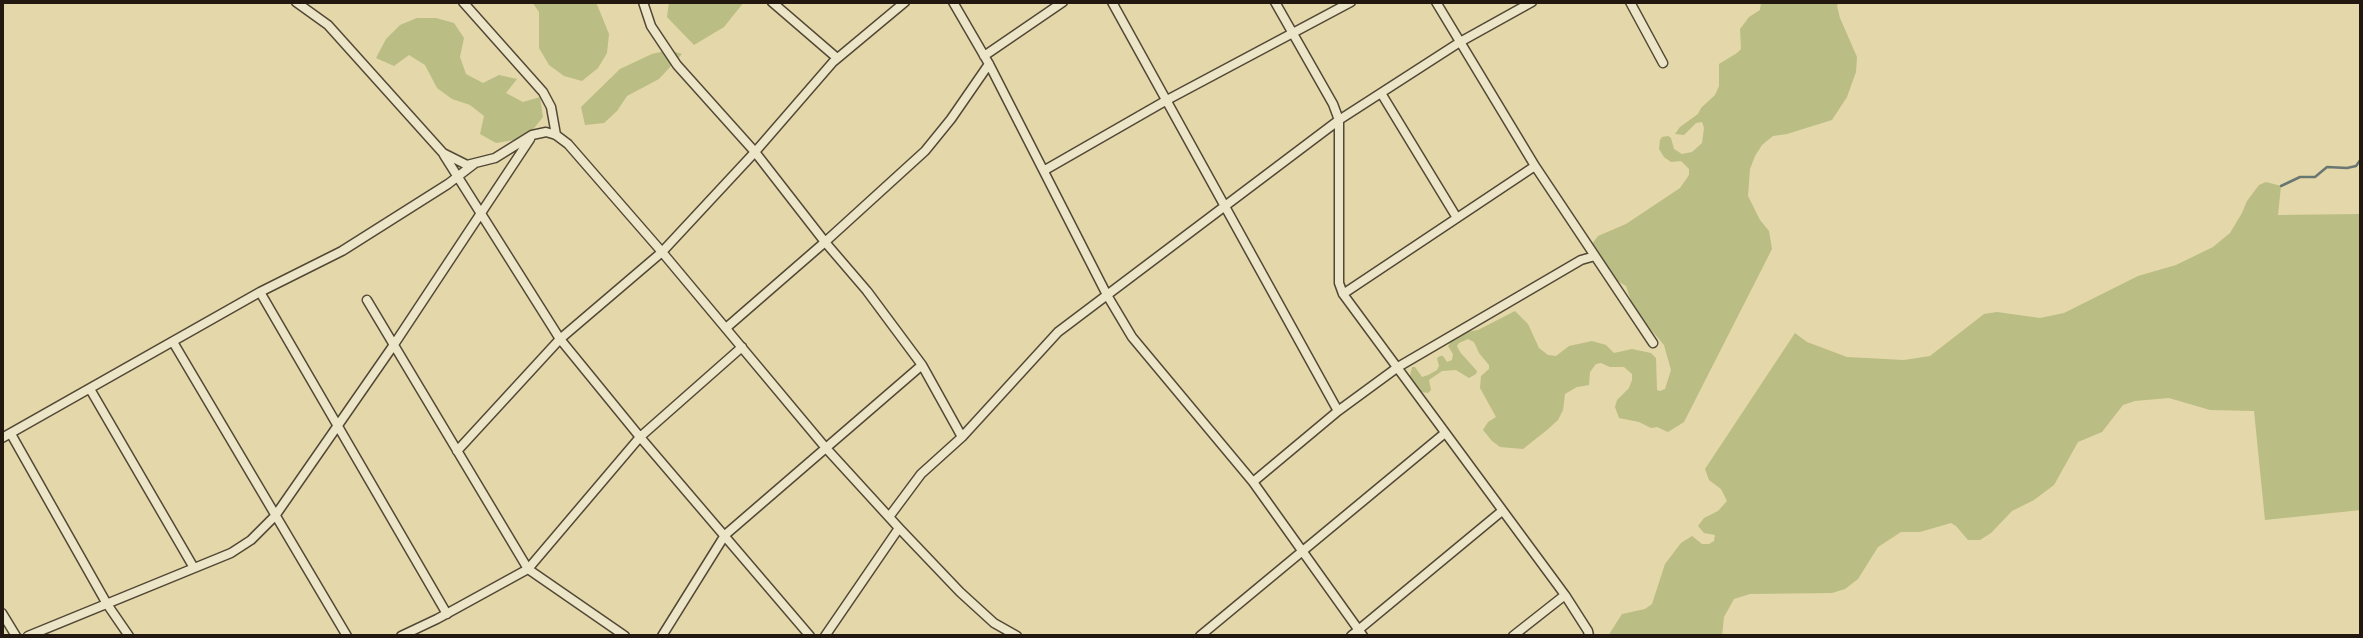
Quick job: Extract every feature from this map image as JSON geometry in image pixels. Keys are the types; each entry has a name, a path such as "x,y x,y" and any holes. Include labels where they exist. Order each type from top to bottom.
{"street":[{"path":"296,2 328,24 443,153 561,339 640,437 810,636"},
{"path":"463,2 543,92 551,107 556,135"},
{"path":"643,2 651,26 677,65 755,152 867,291 922,365 962,437"},
{"path":"772,2 837,58"},
{"path":"457,451 561,339 662,252 837,58 905,2"},
{"path":"953,2 989,64 1107,295 1132,337 1253,482 1358,634 1502,511"},
{"path":"984,56 1063,2"},
{"path":"1112,2 1338,411"},
{"path":"1275,2 1294,32 1339,120 1339,283 1343,294 1565,595 1589,636"},
{"path":"1045,170 1167,100 1351,2"},
{"path":"1436,2 1535,166 1653,343"},
{"path":"889,517 921,474 962,437 1058,332 1339,120 1460,42 1532,2"},
{"path":"1630,2 1663,63"},
{"path":"726,328 925,151 951,120 989,64"},
{"path":"1381,93 1457,218"},
{"path":"443,153 467,164 477,162 495,158 533,135 546,132 556,135 568,144 825,447 960,592 994,623 1015,636"},
{"path":"28,636 231,553 251,540 275,516 337,427 533,135"},
{"path":"128,636 6,436 260,292 342,251 477,162"},
{"path":"1343,294 1535,166"},
{"path":"1253,482 1338,411 1398,367 1581,260 1595,256"},
{"path":"260,292 447,614"},
{"path":"367,300 528,569 625,636"},
{"path":"173,342 347,636"},
{"path":"401,636 528,569 640,437 742,347"},
{"path":"662,636 725,535 922,365"},
{"path":"90,389 194,568"},
{"path":"1200,636 1445,433"},
{"path":"825,636 899,528"},
{"path":"1513,636 1565,595"},
{"path":"2,612 16,636"}],"green space":[{"path":"532,2 596,2 609,34 607,53 598,68 582,81 564,76 549,65 539,48 539,12"},
{"path":"669,2 744,2 724,27 694,45 667,17"},
{"path":"1761,2 1839,2 1837,6 1840,18 1857,57 1856,72 1847,97 1832,120 1773,136 1762,145 1755,156 1750,169 1748,196 1769,231 1772,249 1684,422 1668,432 1619,418 1615,407 1617,400 1629,388 1632,374 1624,367 1610,367 1601,363 1596,364 1590,372 1589,385 1577,387 1565,394 1563,410 1558,420 1547,430 1523,449 1500,447 1483,430 1488,422 1496,417 1480,388 1481,376 1489,369 1489,365 1474,342 1468,339 1457,346 1477,371 1476,374 1469,378 1456,370 1442,371 1429,380 1431,390 1428,393 1422,392 1410,376 1412,367 1415,367 1422,377 1428,375 1437,370 1437,358 1440,356 1447,362 1452,360 1453,354 1448,346 1453,338 1461,333 1478,330 1515,311 1528,324 1539,348 1548,355 1556,356 1569,346 1592,341 1606,345 1614,353 1632,349 1651,353 1656,358 1657,390 1665,389 1671,370 1664,345 1634,310 1626,286 1599,270 1589,254 1589,248 1598,236 1626,224 1680,188 1689,175 1689,169 1681,161 1671,162 1664,157 1659,149 1660,140 1668,136 1674,149 1682,154 1692,152 1702,143 1702,122 1696,123 1684,135 1675,134 1715,95 1719,86 1719,64 1741,49 1740,29 1749,17 1760,10"},
{"path":"417,18 436,18 454,23 464,38 460,57 466,74 483,83 499,75 517,79 506,93 523,102 540,97 543,117 531,132 514,140 496,143 480,134 484,116 470,105 452,99 437,88 425,65 409,55 394,66 376,58 386,39 400,25"},
{"path":"669,50 682,54 659,79 627,96 617,111 604,123 585,125 581,107 620,69 652,54"},
{"path":"2266,182 2281,186 2278,215 2361,214 2361,510 2265,520 2254,411 2210,410 2169,398 2135,401 2123,405 2102,432 2078,442 2054,485 2034,500 2012,511 1991,533 1980,540 1968,540 1951,523 1920,532 1901,532 1878,547 1858,579 1845,589 1832,593 1750,594 1734,599 1724,617 1722,636 1608,636 1622,614 1645,609 1652,604 1665,564 1681,543 1692,536 1702,544 1714,541 1715,535 1704,533 1698,526 1704,518 1718,511 1727,501 1721,489 1709,480 1705,469 1795,333 1807,342 1847,357 1904,360 1930,356 1984,314 1997,312 2040,318 2064,313 2138,276 2176,265 2213,247 2230,233 2247,201 2259,185"}],"waterway":[{"path":"2281,186 2300,177 2315,177 2327,167 2356,166 2361,159"}]}
